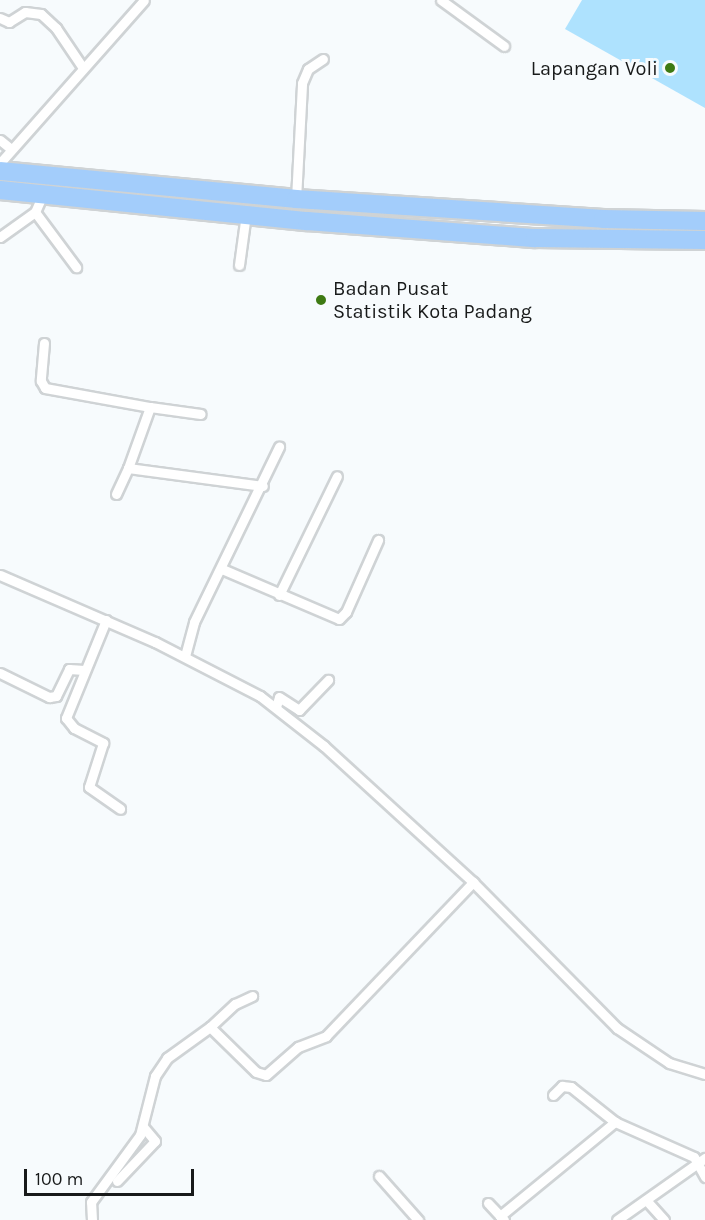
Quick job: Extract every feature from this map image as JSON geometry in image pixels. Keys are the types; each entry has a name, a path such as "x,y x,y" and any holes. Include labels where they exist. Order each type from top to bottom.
{"highway":[{"path":"0,171 296,199 591,218 705,221"},
{"path":"0,190 221,212 535,238 705,240"},
{"path":"221,212 222,192"}],"street":[{"path":"0,163 10,148 144,0"},
{"path":"441,0 504,46"},
{"path":"0,18 9,22 25,12 41,14 56,28 83,68"},
{"path":"296,199 302,82 308,69 323,59"},
{"path":"0,140 10,148"},
{"path":"0,237 35,212 43,194"},
{"path":"35,212 76,267"},
{"path":"239,265 246,214"},
{"path":"44,343 41,381 45,388 201,414"},
{"path":"116,494 150,407"},
{"path":"185,656 195,622 263,486 279,447"},
{"path":"128,468 263,486"},
{"path":"279,595 336,476"},
{"path":"222,569 333,619 343,617 378,540"},
{"path":"0,575 185,656 242,685 276,707 324,746 473,882 617,1028 669,1063 705,1074"},
{"path":"106,620 66,718 74,728 102,741 103,749 88,787 120,808"},
{"path":"0,673 49,698 56,696 69,669 84,670"},
{"path":"276,707 279,697 299,710 328,680"},
{"path":"210,1027 256,1072 266,1074 298,1047 326,1036 473,882"},
{"path":"92,1220 90,1210 95,1194 144,1128 160,1067 183,1044 210,1027 235,1005 252,996"},
{"path":"553,1095 562,1086 571,1087 615,1122 687,1153 702,1162 705,1177"},
{"path":"488,1203 502,1218 615,1122"},
{"path":"117,1180 155,1141 144,1128"},
{"path":"617,1220 702,1162"},
{"path":"379,1176 418,1220"},
{"path":"646,1200 664,1220"}],"shaded area":[{"name":"Lapangan Voli","path":"582,0 705,0 705,108 565,29"}],"place":[{"name":"Lapangan Voli","path":"670,68"},
{"name":"Badan Pusat Statistik Kota Padang","path":"321,300"}]}
